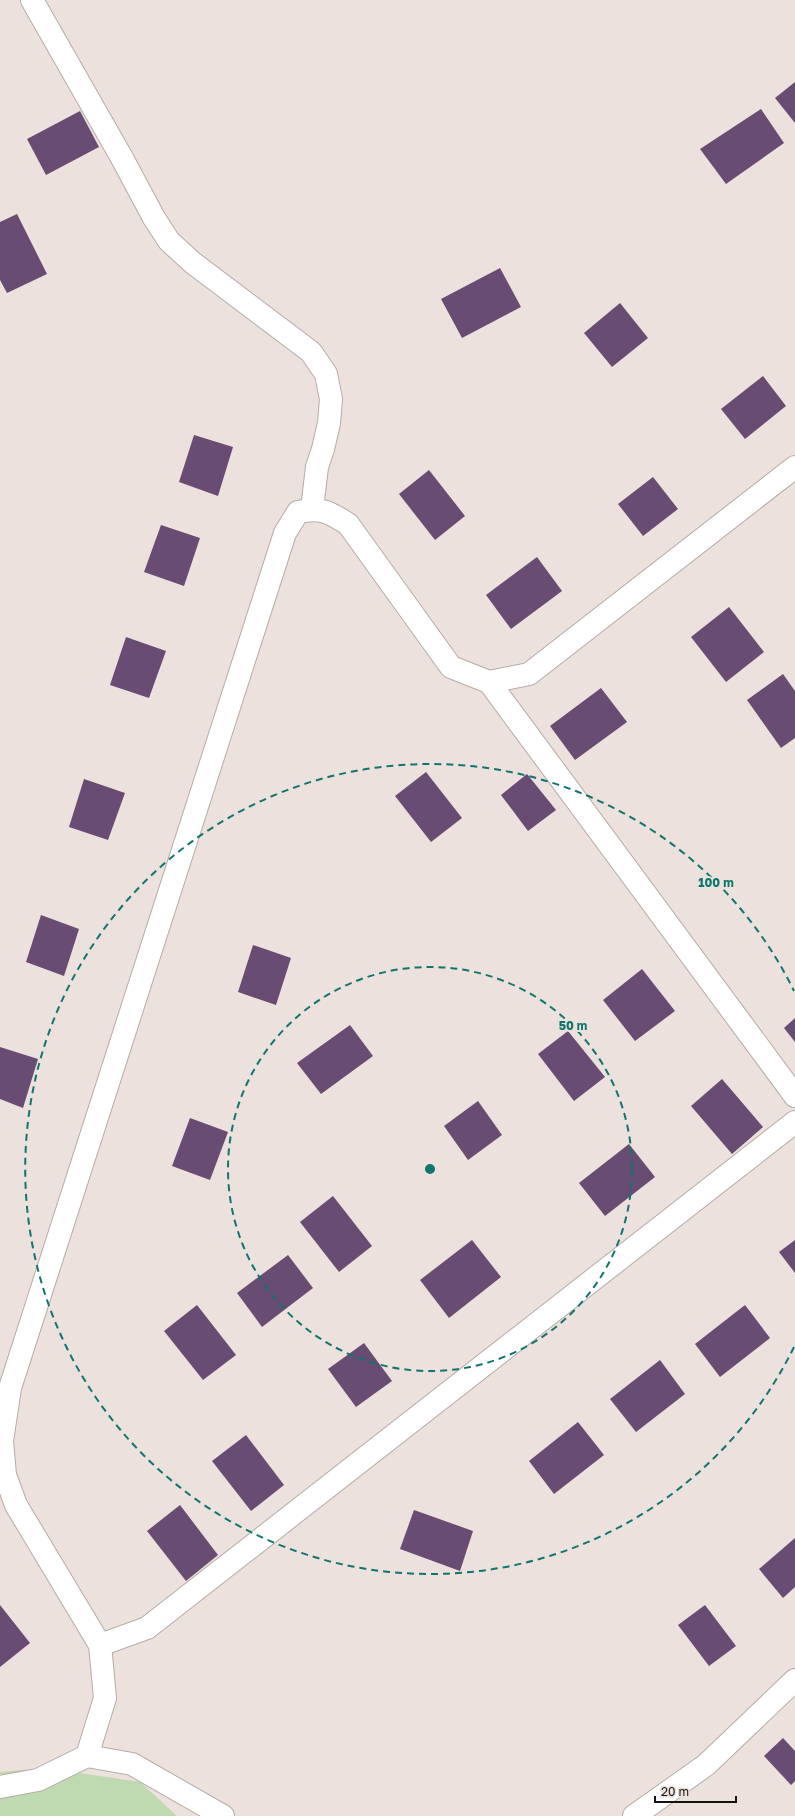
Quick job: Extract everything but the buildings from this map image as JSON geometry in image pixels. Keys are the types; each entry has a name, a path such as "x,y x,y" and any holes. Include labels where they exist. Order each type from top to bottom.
{"street":[{"path":"32,0 122,158 154,218 169,241 193,263 312,352 326,374 331,399 329,423 317,467 312,509"},
{"path":"87,1756 105,1698 100,1645 16,1505 5,1475 2,1441 10,1388 285,533 298,512 312,509 332,514 348,524 450,668 489,682 529,674 795,467"},
{"path":"489,682 795,1096"},
{"path":"100,1645 147,1628 795,1122"},
{"path":"634,1816 706,1765 795,1680"},
{"path":"0,1787 38,1780 87,1756 132,1764 223,1816"}],"green space":[{"path":"46,1768 140,1782 177,1816 0,1816 0,1772"}]}
